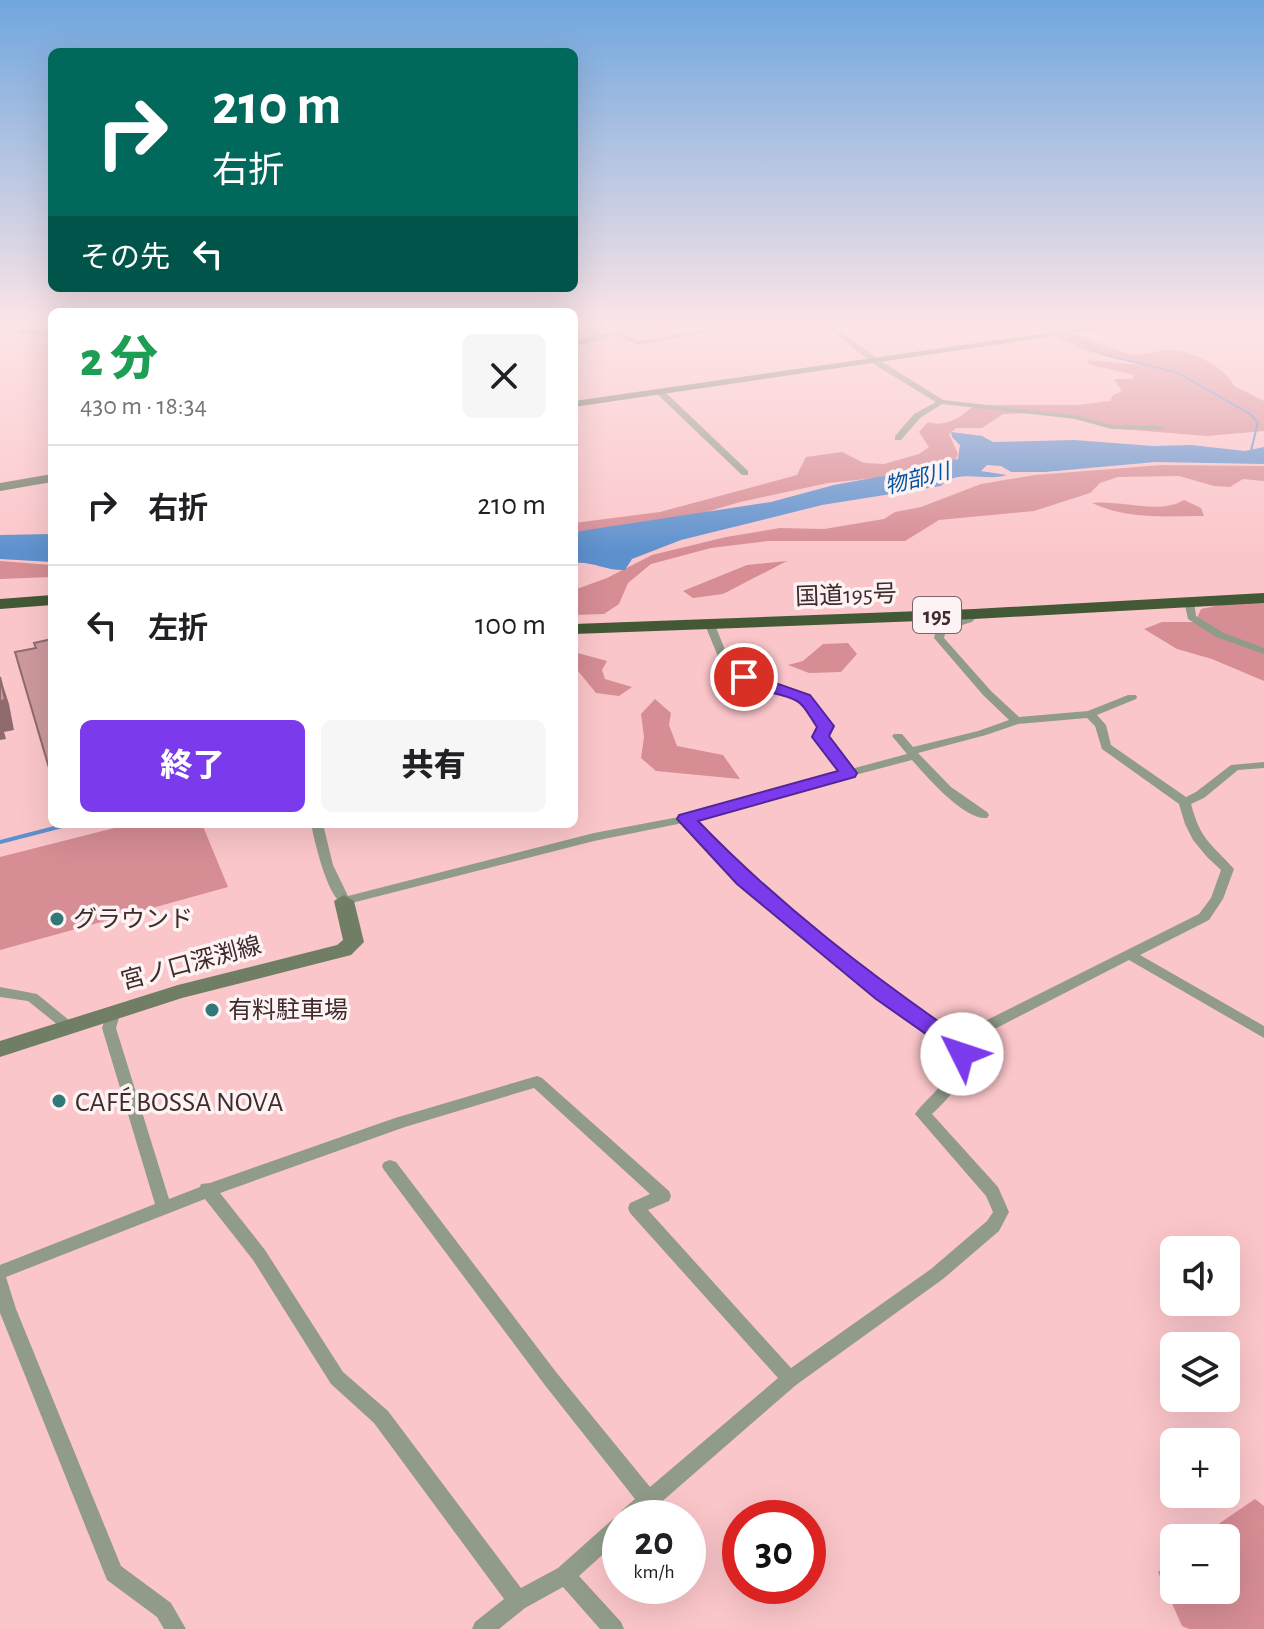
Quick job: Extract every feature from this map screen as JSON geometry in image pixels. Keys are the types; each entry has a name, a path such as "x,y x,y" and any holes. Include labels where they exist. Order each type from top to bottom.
{"highway":[{"name":"国道195号","path":"578,629 974,614 1264,598"},
{"path":"0,604 48,600"}],"main road":[{"path":"0,487 48,478"},
{"name":"宮ノ口深渕線","path":"0,1049 114,1011 344,950 354,942 344,901"}],"street":[{"path":"668,400 745,473"},
{"path":"938,400 1075,417 1112,427 1162,428"},
{"path":"898,438 917,416 941,402"},
{"path":"1189,601 1191,617 1220,635 1264,651"},
{"path":"974,614 969,620 941,628 939,638 1016,721"},
{"path":"710,625 728,669 759,685 804,698 826,726 820,737 848,773"},
{"path":"318,828 327,865 344,901 594,837 686,819 1016,721 1090,714 1132,697"},
{"path":"960,1047 970,1035 1204,917 1217,899 1228,869 1205,850 1192,831 1185,802 1106,747 1100,725 1090,714"},
{"path":"898,736 961,804 983,815"},
{"path":"1185,802 1200,795 1235,767 1264,765"},
{"path":"390,1166 550,1378 648,1500 790,1379 937,1274 993,1226 1001,1212 992,1192 923,1114 948,1091 962,1054 960,1047 884,994 806,932 744,880 686,819"},
{"path":"1129,954 1264,1033"},
{"path":"0,992 32,997 68,1025"},
{"path":"114,1011 109,1028 164,1208"},
{"path":"0,1272 207,1189 369,1131 537,1082 663,1196 636,1208 790,1379"},
{"path":"207,1189 259,1255 337,1378 381,1417 518,1601"},
{"path":"0,1282 7,1309 114,1573 164,1610 176,1629"},
{"path":"482,1629 518,1601 565,1575 602,1542"},
{"path":"565,1575 614,1629"}],"shaded area":[{"path":"1262,400 1264,431 1207,436 1108,428 1071,415 1003,414 982,428 956,428 949,434 958,454 954,464 894,476 828,483 740,502 676,521 578,532 578,522 660,512 797,475 806,457 842,452 864,463 884,464 919,454 929,447 919,432 928,422 941,424 953,420 974,405 1077,405 1110,401"},
{"path":"1162,465 1264,466 1264,481 1243,479 1230,487 1179,476 1118,477 1100,483 1090,493 1034,511 939,520 905,541 769,541 711,548 651,564 628,583 619,604 604,614 578,615 578,589 652,555 780,528 824,529 884,519 895,512 921,507 981,484 1035,475"},
{"path":"1184,500 1201,508 1204,516 1133,515 1092,503 1152,507"},
{"path":"0,561 48,565 48,577 0,579"},
{"path":"787,561 723,594 693,598 683,591 747,565"},
{"path":"1229,603 1264,603 1264,681 1212,659 1177,649 1144,629 1162,622 1195,622 1201,609"},
{"path":"848,643 857,654 841,672 809,673 788,665 803,661 823,644"},
{"path":"578,653 607,661 602,670 605,679 632,687 619,696 596,693 578,671"},
{"path":"655,699 671,713 669,725 677,746 723,755 740,779 656,771 641,758 644,737 641,714"},
{"name":"グラウンド","path":"114,828 204,828 228,887 0,950 0,857"},
{"path":"1255,1499 1264,1506 1264,1629 1189,1629 1182,1626 1172,1604 1240,1604 1240,1524 1218,1524"}],"water":[{"name":"物部川","path":"951,432 982,436 993,442 1074,440 1153,446 1191,445 1245,451 1264,447 1264,464 1155,462 1045,472 1011,472 1001,466 987,465 981,471 1007,475 963,476 941,486 822,505 681,540 632,559 625,570 578,563 578,531 771,502 834,485 927,468 958,459 960,445"},
{"path":"48,534 48,562 0,559 0,535"}],"building":[{"path":"48,640 48,764 15,652 36,648 34,643"},
{"path":"0,677 5,700 0,701"}],"waterway":[{"path":"1225,400 1258,422 1251,451"},
{"path":"0,842 54,828"}],"place":[{"name":"グラウンド","path":"57,919"},
{"name":"有料駐車場","path":"212,1010"},
{"name":"CAFÉ BOSSA NOVA","path":"59,1101"}],"route":[{"path":"744,677 759,685 804,698 826,726 820,737 848,773 686,819 744,880 884,994 960,1047 962,1054"}]}
